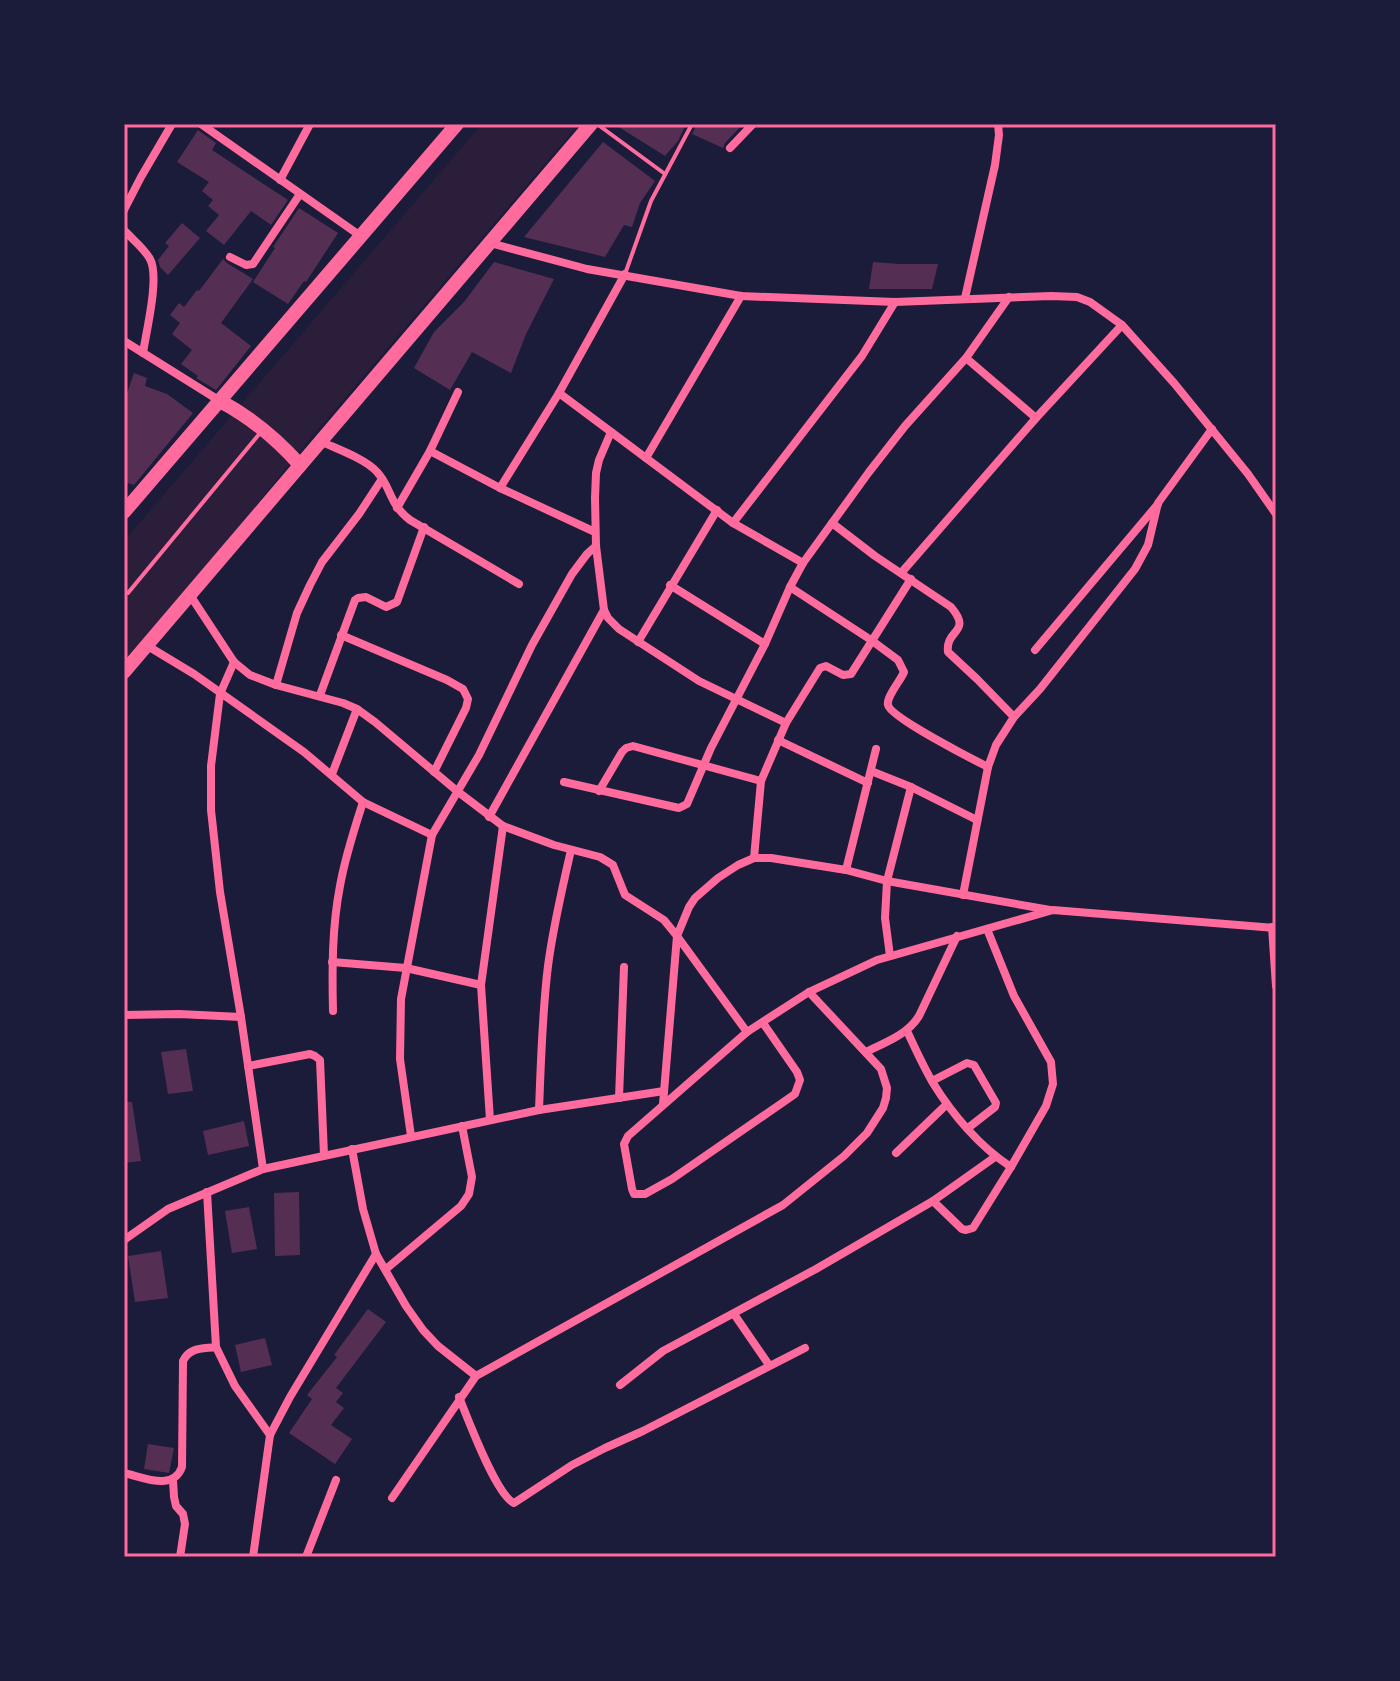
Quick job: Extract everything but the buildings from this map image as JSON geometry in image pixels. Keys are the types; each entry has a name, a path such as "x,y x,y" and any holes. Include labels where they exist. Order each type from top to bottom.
{"main road":[{"path":"124,512 457,124"},
{"path":"124,672 594,124"},
{"path":"220,401 264,428 300,465"}],"street":[{"path":"124,210 172,124"},
{"path":"201,124 362,237"},
{"path":"280,180 310,124"},
{"path":"730,148 753,124"},
{"path":"965,298 995,165 998,124"},
{"path":"230,257 246,265 253,264 300,194"},
{"path":"124,230 150,259 152,267 152,292 143,353"},
{"path":"490,243 587,269 741,296 895,302 1077,297 1103,310 1122,325 1212,429 1276,514"},
{"path":"500,488 559,393 625,274"},
{"path":"646,458 741,296"},
{"path":"564,782 679,808 687,804 803,563 905,426 966,358 1009,297"},
{"path":"733,523 862,356 895,302"},
{"path":"902,572 1122,325"},
{"path":"124,341 220,401"},
{"path":"966,358 1036,418"},
{"path":"397,508 430,451 458,392"},
{"path":"559,393 733,523 803,563"},
{"path":"1035,650 1158,503 1212,429"},
{"path":"611,432 596,473 595,532 604,610 613,623 686,674 786,723"},
{"path":"320,441 371,466 382,479 397,508 410,520 519,584"},
{"path":"430,451 595,532"},
{"path":"276,685 297,613 310,585 322,562 382,479"},
{"path":"963,895 988,767 996,745 1014,717 1040,689 1135,569 1148,545 1158,503"},
{"path":"638,642 717,510"},
{"path":"832,523 954,611 960,623 949,639 948,652 1014,717"},
{"path":"320,695 353,603 358,598 366,597 386,607 397,602 424,527"},
{"path":"411,1136 400,1059 401,999 432,835 479,755 532,645 572,574 596,546"},
{"path":"754,858 761,781 786,723 820,668 826,666 843,675 851,674 911,579"},
{"path":"670,585 765,644"},
{"path":"790,587 898,660 903,675 888,699 892,712 988,767"},
{"path":"189,594 234,662 250,675 357,709 503,826 600,857 613,865 625,895 653,912 677,936 747,1032"},
{"path":"489,817 604,610"},
{"path":"341,635 455,685 466,693 466,708 434,772"},
{"path":"146,645 194,674 332,774 363,802 432,835"},
{"path":"234,662 220,694 211,766 211,810 220,892 263,1169"},
{"path":"332,774 357,709"},
{"path":"778,740 868,783"},
{"path":"599,791 622,752 626,748 640,747 761,781"},
{"path":"846,870 876,749"},
{"path":"871,771 977,820"},
{"path":"890,956 885,918 887,881 911,787"},
{"path":"333,1011 332,962 339,890 363,802"},
{"path":"490,1120 481,985 503,826"},
{"path":"539,1110 548,968 571,850"},
{"path":"663,1104 677,936 689,907 703,890 738,865 754,858 846,870 887,881 1053,910 1274,928 1276,986"},
{"path":"763,1023 797,1072 800,1080 795,1094 672,1179 645,1194 634,1194 625,1140 747,1032 809,992 842,975 890,956 1053,910"},
{"path":"933,1201 962,1229 971,1229 1011,1167 1051,1094 1053,1074 1047,1053 1014,996 987,929"},
{"path":"866,1052 907,1031 919,1016 957,936"},
{"path":"332,962 406,968 481,985"},
{"path":"619,1098 624,967"},
{"path":"392,1498 476,1376 783,1205 826,1172 867,1133 883,1108 887,1088 881,1069 809,992"},
{"path":"124,1015 241,1017"},
{"path":"907,1031 947,1104 995,1157 1011,1167"},
{"path":"248,1066 310,1054 320,1060 324,1155"},
{"path":"932,1081 967,1063 974,1065 996,1103 968,1128"},
{"path":"124,1240 168,1209 263,1169 539,1110 664,1091"},
{"path":"896,1153 947,1104"},
{"path":"386,1269 461,1206 469,1194 472,1177 462,1126"},
{"path":"352,1149 363,1209 376,1254 423,1330 476,1376"},
{"path":"620,1385 663,1351 816,1269 933,1201 995,1157"},
{"path":"207,1192 216,1347 235,1386 270,1435"},
{"path":"256,1556 270,1435 376,1254"},
{"path":"734,1314 769,1365"},
{"path":"124,1473 164,1482 180,1474 183,1361 195,1349 216,1347"},
{"path":"459,1397 505,1497 514,1503 572,1465 805,1348"},
{"path":"173,1480 176,1506 183,1514 185,1524 180,1557"},
{"path":"306,1557 336,1480"}],"lane":[{"path":"594,124 665,174"},
{"path":"625,274 651,201 692,124"},
{"path":"128,593 264,428"}],"shaded area":[{"path":"482,124 579,124 310,439 124,667 124,541"}]}
